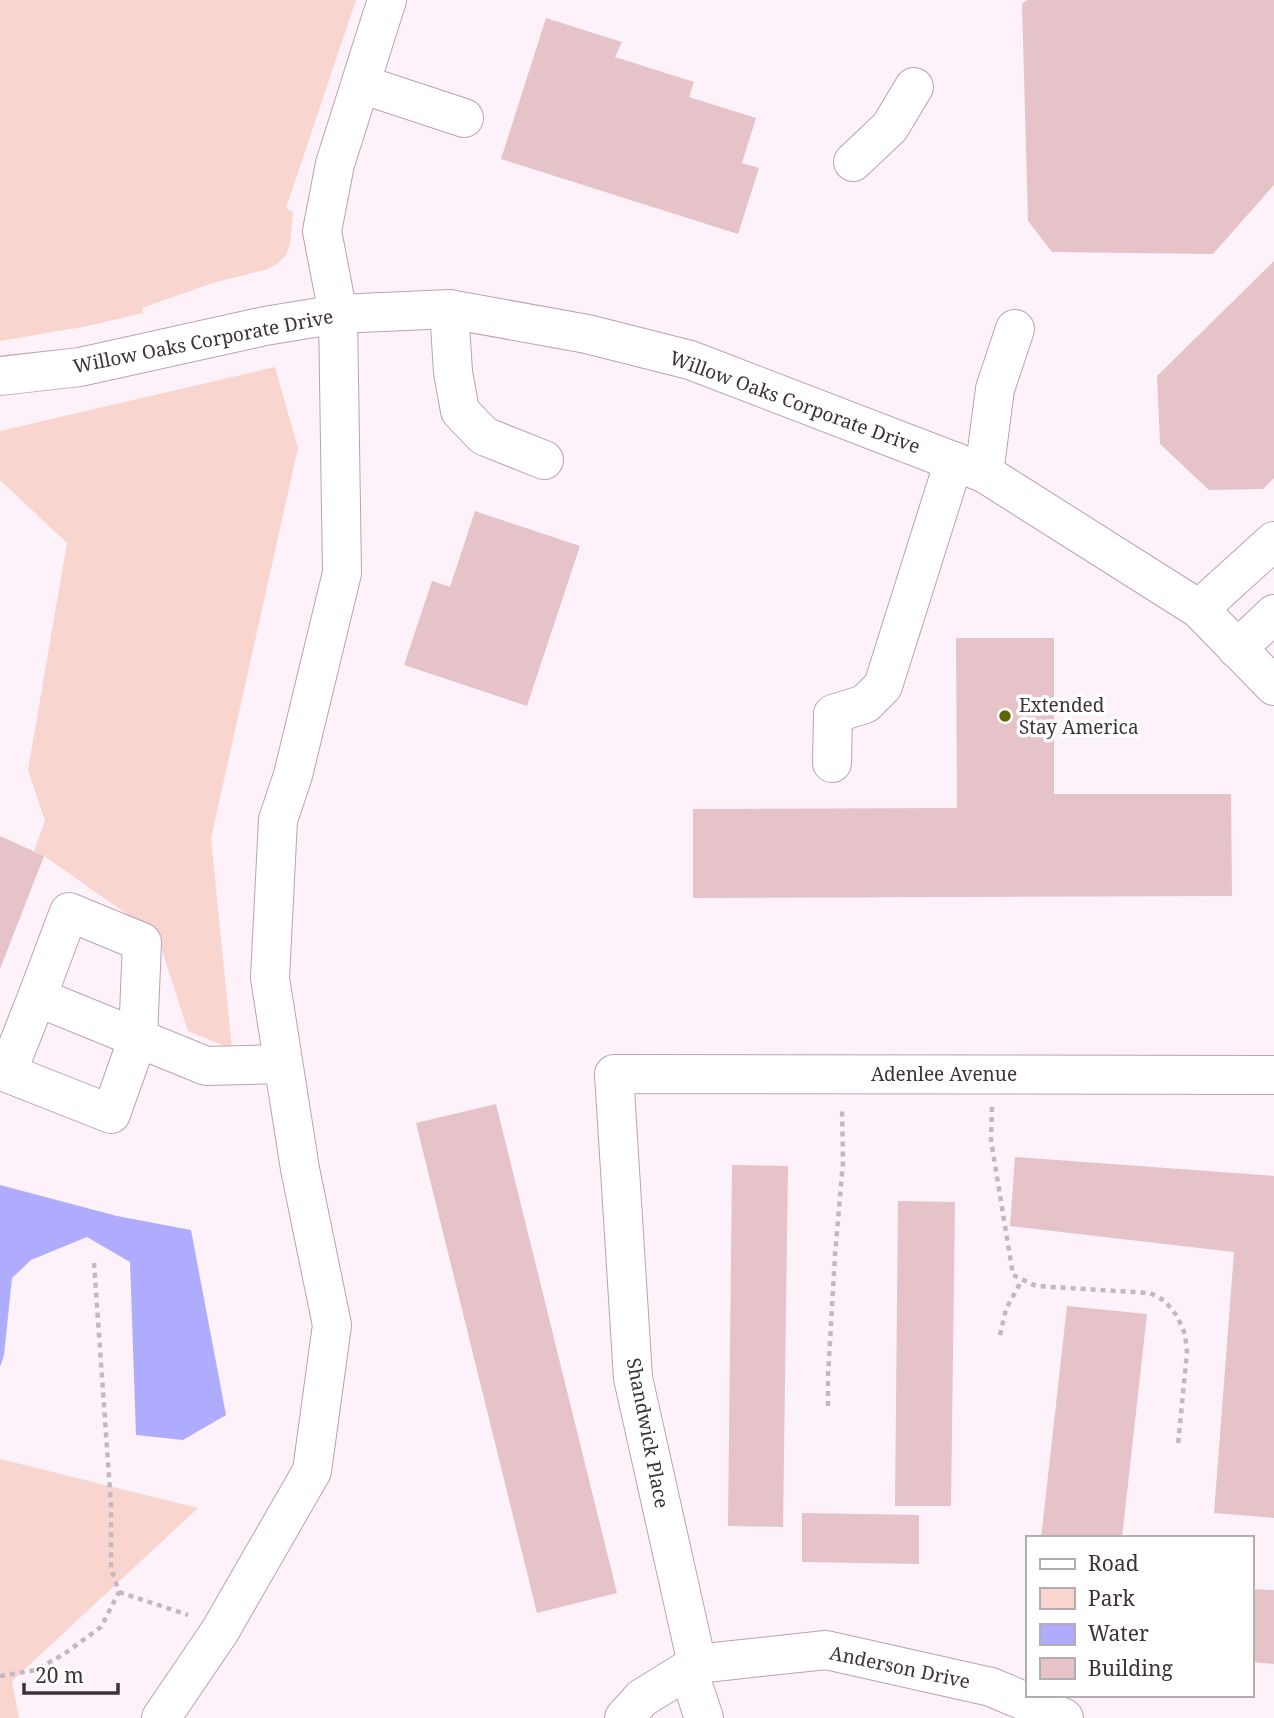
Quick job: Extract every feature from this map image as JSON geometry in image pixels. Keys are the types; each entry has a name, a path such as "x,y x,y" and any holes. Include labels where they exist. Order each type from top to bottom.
{"street":[{"path":"161,1718 220,1631 312,1471 332,1325 300,1169 270,978 278,820 293,775 342,573 338,314 322,231 335,164 387,0"},
{"path":"360,84 464,118"},
{"path":"853,162 890,127 914,87"},
{"path":"449,309 453,372 460,411 484,436 544,460"},
{"name":"Willow Oaks Corporate Drive","path":"0,376 80,367 265,326 338,314 449,309 587,334 690,360 969,467 1199,609 1274,686"},
{"path":"832,763 833,714 865,704 883,686 969,467 1015,329"},
{"path":"1199,609 1274,541"},
{"path":"1237,649 1274,614"},
{"path":"69,912 142,942 138,1038 111,1114 7,1073 37,996 69,912"},
{"path":"37,996 205,1066 284,1064"},
{"name":"Adenlee Avenue","path":"614,1074 1274,1075"},
{"name":"Shandwick Place","path":"614,1074 633,1378 704,1718"},
{"name":"Anderson Drive","path":"624,1718 642,1698 692,1667 826,1650 991,1687 1042,1714"}],"path":[{"path":"828,1406 834,1268 843,1162 841,1074"},
{"path":"993,1074 991,1140 1013,1275 1036,1286 1150,1293 1165,1301 1177,1316 1185,1334 1187,1352 1178,1445"},
{"path":"0,1675 36,1670 64,1654 101,1627 119,1592 111,1568 111,1505 94,1263"},
{"path":"1000,1335 1006,1309 1022,1280"},
{"path":"119,1592 189,1616"}],"green space":[{"path":"0,0 356,0 286,208 293,212 290,244 286,255 268,269 213,283 142,308 143,313 83,327 0,341"},
{"path":"275,367 298,448 211,838 232,1049 188,1031 157,935 34,851 45,821 28,770 67,543 0,480 0,431"},
{"path":"0,1459 198,1508 12,1681 19,1718 0,1718"}],"water":[{"path":"0,1185 117,1216 191,1230 226,1415 183,1440 136,1435 130,1262 87,1237 31,1260 12,1278 4,1355 0,1367"}],"building":[{"path":"1027,0 1274,0 1274,185 1213,254 1052,252 1028,221 1022,4"},
{"path":"546,18 622,42 615,57 694,82 689,97 756,118 742,163 759,168 738,234 501,159"},
{"path":"1274,261 1274,478 1263,489 1209,490 1160,444 1157,376"},
{"path":"475,511 580,546 527,706 404,665 432,581 450,587"},
{"name":"Extended Stay America","path":"956,638 1054,638 1054,794 1231,794 1232,896 693,898 693,809 957,808"},
{"path":"0,836 44,856 0,969"},
{"path":"496,1104 617,1593 537,1613 416,1123"},
{"path":"1015,1157 1274,1176 1274,1518 1214,1513 1234,1252 1010,1226"},
{"path":"732,1165 788,1166 783,1527 728,1526"},
{"path":"898,1201 955,1202 951,1506 895,1506"},
{"path":"1067,1306 1147,1314 1122,1536 1041,1536"},
{"path":"802,1513 919,1515 919,1564 802,1562"},
{"path":"1253,1589 1274,1590 1274,1664 1253,1662"}],"place":[{"name":"Extended Stay America","path":"1005,716"}]}
